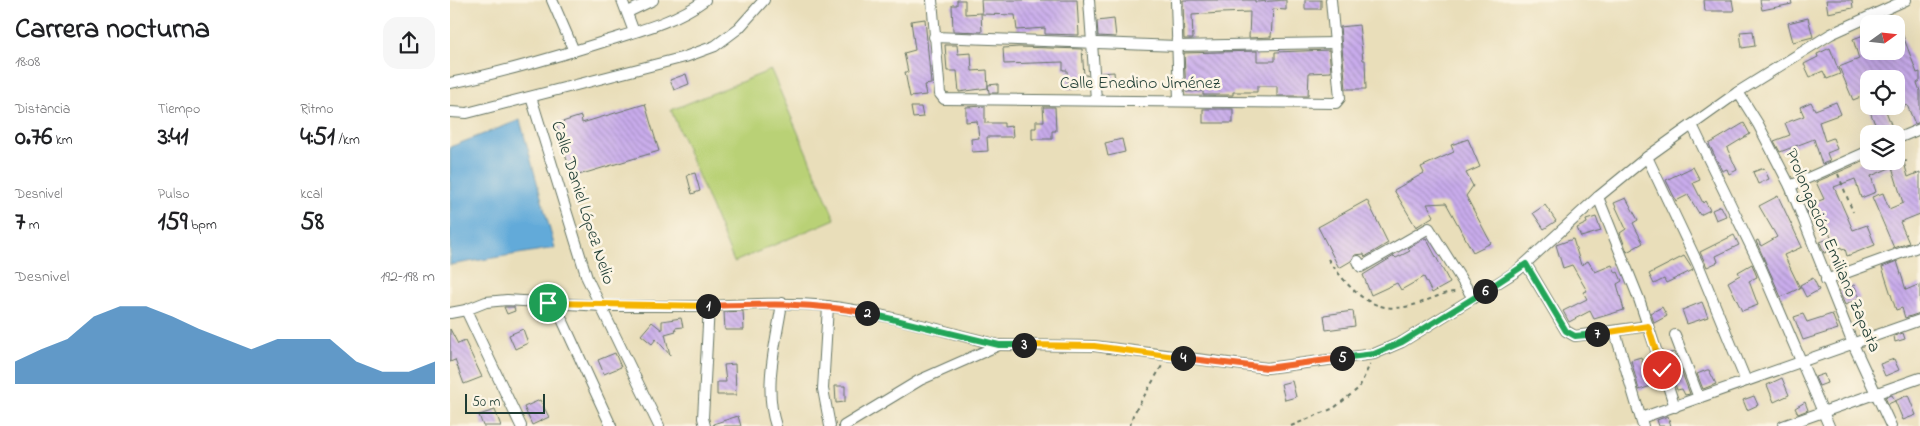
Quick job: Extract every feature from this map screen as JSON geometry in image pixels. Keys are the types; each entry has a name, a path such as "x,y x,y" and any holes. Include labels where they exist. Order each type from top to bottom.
{"street":[{"path":"552,0 574,51"},
{"path":"622,0 634,32"},
{"path":"628,12 653,0"},
{"path":"450,83 489,75 634,32 669,20 691,4 705,0"},
{"path":"450,112 467,113 685,57 715,46 739,28 764,0"},
{"path":"932,0 934,37 1178,46 1335,43 1332,0"},
{"path":"1089,0 1096,100"},
{"path":"1176,0 1179,100"},
{"path":"450,313 466,310 486,302 507,300 601,306 709,306 782,303 828,306 866,313 999,345 1094,346 1267,368 1374,354 1402,342 1526,264 1598,197 1647,157 1738,92 1831,34 1906,0"},
{"name":"Calle Enedino Jiménez","path":"934,37 940,94 944,99 1179,100 1336,104 1340,98 1335,43"},
{"name":"Prolongación Emiliano Zapata","path":"1738,92 1758,124 1790,186 1852,344 1891,426"},
{"name":"Calle Daniel López Nelio","path":"531,97 587,278 659,426"},
{"path":"1692,125 1758,261 1829,426"},
{"path":"1905,135 1920,129"},
{"path":"1790,186 1860,154"},
{"path":"1647,157 1698,264 1746,381"},
{"path":"1598,197 1620,246 1675,407"},
{"path":"1358,261 1361,267 1429,228 1469,301"},
{"path":"1826,280 1920,246"},
{"path":"1526,264 1566,331 1575,336 1648,326"},
{"path":"776,426 772,416 770,384 782,303"},
{"path":"555,304 611,426"},
{"path":"705,426 703,418 709,306"},
{"path":"828,306 823,389 830,426"},
{"path":"466,310 521,426"},
{"path":"1615,332 1642,422 1699,398 1920,320"},
{"path":"1675,335 1699,398"},
{"path":"844,426 920,380 999,345"},
{"path":"1783,426 1920,378"}],"path":[{"path":"1835,165 1853,212"},
{"path":"1328,258 1347,286 1367,301 1390,308 1413,306 1456,291 1469,301"},
{"path":"1290,426 1334,408 1359,388 1374,354"},
{"path":"1130,426 1133,415 1168,356"}],"green space":[{"path":"771,70 835,219 734,262 671,110"}],"water":[{"path":"520,120 555,248 450,265 450,147"}],"building":[{"path":"957,0 965,0 965,14 981,13 982,32 953,31 952,5 957,5"},
{"path":"981,0 1077,0 1079,35 1045,34 1045,28 1017,30 1015,15 982,14"},
{"path":"1183,0 1255,0 1255,2 1286,0 1286,10 1273,9 1271,37 1249,38 1250,12 1192,15 1193,39 1184,39"},
{"path":"1305,0 1321,0 1321,9 1305,9"},
{"path":"1704,0 1732,0 1734,11 1705,11"},
{"path":"1760,0 1791,0 1792,4 1762,10"},
{"path":"1826,0 1852,0 1853,8 1828,13"},
{"path":"1808,18 1813,37 1793,42 1788,23"},
{"path":"925,19 931,84 924,85 926,95 910,97 905,72 908,72 904,53 915,50 911,21"},
{"path":"1114,19 1116,37 1098,36 1097,21"},
{"path":"1359,25 1363,60 1365,60 1366,89 1346,89 1340,27"},
{"path":"1753,31 1755,46 1742,48 1740,32"},
{"path":"1860,36 1860,60 1905,60 1905,41 1917,73 1920,72 1920,81 1917,83 1920,91 1920,122 1915,124 1907,105 1905,106 1905,70 1860,70 1860,97 1853,100 1839,67 1859,59 1853,39"},
{"path":"945,45 957,45 958,54 971,53 972,71 987,70 988,88 959,92 957,71 947,71"},
{"path":"1003,48 1082,49 1084,75 1087,75 1088,86 1068,89 1067,70 1063,70 1063,62 1004,64"},
{"path":"1830,48 1840,74 1827,79 1823,71 1810,77 1804,64 1818,57 1817,54"},
{"path":"1329,50 1331,72 1309,73 1308,96 1277,96 1277,86 1257,86 1257,92 1233,92 1233,95 1203,95 1203,91 1186,92 1184,53 1257,51 1257,61 1275,61 1275,52"},
{"path":"1114,72 1115,83 1102,85 1101,73"},
{"path":"686,74 689,84 674,90 670,80"},
{"path":"998,84 998,93 989,93 988,85"},
{"path":"1811,102 1815,110 1836,102 1841,114 1819,122 1825,141 1833,138 1837,149 1827,153 1830,161 1822,164 1814,139 1780,152 1774,141 1790,135 1785,123 1804,116 1800,107"},
{"path":"645,104 659,151 572,177 556,124 581,116 582,123"},
{"path":"985,106 985,123 1004,123 1004,127 1012,126 1013,137 987,137 988,151 972,152 971,139 979,138 977,121 966,122 966,107"},
{"path":"911,107 921,107 923,117 913,118"},
{"path":"1043,107 1055,107 1056,131 1052,131 1052,139 1032,139 1032,128 1036,128 1036,121 1044,121"},
{"path":"1203,109 1233,109 1233,123 1203,123"},
{"path":"1871,115 1887,115 1891,125 1875,125"},
{"path":"1744,123 1750,134 1727,148 1737,170 1729,174 1727,169 1722,171 1709,144"},
{"path":"1122,139 1125,152 1108,156 1105,143"},
{"path":"1468,139 1480,167 1466,173 1473,186 1466,196 1491,243 1473,252 1446,203 1427,204 1434,216 1416,227 1394,190 1424,173 1421,167 1454,152 1451,145"},
{"path":"1860,163 1860,170 1885,170 1871,176 1876,192 1861,198 1855,179 1834,187 1853,230 1867,225 1875,245 1847,256 1845,249 1842,250 1841,247 1824,253 1820,242 1831,238 1825,220 1822,221 1820,216 1811,220 1805,206 1824,199 1816,182"},
{"path":"1905,166 1908,177 1920,172 1920,214 1900,222 1909,243 1894,248 1872,197 1883,193 1889,209 1903,203 1893,170 1905,170"},
{"path":"1693,167 1700,180 1693,183 1703,203 1705,201 1710,210 1700,215 1688,195 1676,201 1666,180"},
{"path":"1764,168 1769,179 1758,184 1753,172"},
{"path":"695,173 700,191 692,194 687,175"},
{"path":"1778,196 1802,247 1784,255 1800,288 1781,297 1756,241 1758,240 1761,246 1777,237 1759,206"},
{"path":"1626,198 1638,220 1633,223 1643,243 1627,252 1620,233 1626,229 1614,203"},
{"path":"1367,200 1388,243 1365,257 1364,254 1355,255 1351,261 1339,268 1318,227"},
{"path":"1545,205 1556,221 1544,229 1533,213"},
{"path":"1721,206 1726,216 1716,220 1712,210"},
{"path":"1596,217 1601,231 1581,237 1577,228 1587,223 1586,220"},
{"path":"1734,235 1739,245 1716,256 1718,262 1707,267 1700,252"},
{"path":"1426,238 1450,283 1432,293 1424,277 1401,290 1397,283 1371,295 1363,275 1394,256 1396,258 1410,251 1408,248"},
{"path":"1573,239 1581,265 1588,261 1595,272 1612,265 1616,273 1618,272 1622,281 1617,284 1624,310 1594,319 1590,311 1569,322 1563,311 1587,299 1583,292 1587,291 1572,265 1563,268 1556,245"},
{"path":"1684,256 1693,270 1666,283 1664,279 1654,284 1649,274"},
{"path":"1897,261 1906,290 1920,284 1920,313 1905,318 1902,308 1896,310 1882,267"},
{"path":"1752,264 1757,277 1749,281 1758,305 1742,311 1728,282 1740,275 1738,272"},
{"path":"1813,278 1819,290 1806,297 1800,285"},
{"path":"1854,285 1860,298 1845,305 1839,291"},
{"path":"1702,302 1708,317 1687,324 1682,310"},
{"path":"504,307 514,307 515,311 507,314"},
{"path":"1662,307 1667,316 1654,323 1651,313"},
{"path":"743,311 744,330 725,330 724,312"},
{"path":"1353,311 1355,326 1326,330 1324,315"},
{"path":"1803,314 1807,322 1832,314 1838,329 1803,340 1794,317"},
{"path":"681,318 683,327 675,328 676,331 665,334 670,355 656,339 652,344 641,335 652,322 662,330 662,321"},
{"path":"450,329 458,344 465,341 482,377 464,384 455,360 450,362"},
{"path":"523,329 528,343 515,349 509,335"},
{"path":"1903,333 1905,339 1895,342 1894,336"},
{"path":"1674,352 1690,394 1685,395 1682,389 1677,390 1665,355"},
{"path":"615,353 621,367 604,374 598,360"},
{"path":"1641,357 1645,371 1655,368 1660,383 1639,390 1631,360"},
{"path":"1894,359 1899,370 1885,376 1880,364"},
{"path":"735,364 736,395 717,395 717,382 726,382 724,365"},
{"path":"1709,370 1716,384 1703,389 1697,374"},
{"path":"1824,374 1827,383 1819,386 1815,377"},
{"path":"1782,378 1789,395 1774,402 1767,385"},
{"path":"1292,381 1296,397 1285,400 1281,384"},
{"path":"835,386 845,386 845,402 836,403"},
{"path":"1892,395 1895,401 1888,404 1885,397"},
{"path":"1908,395 1916,415 1903,420 1895,401"},
{"path":"1754,396 1758,405 1747,410 1743,400"},
{"path":"540,400 549,417 532,425 524,407"},
{"path":"1805,402 1808,410 1798,414 1795,408"},
{"path":"495,410 501,426 483,426 479,415"},
{"path":"738,416 741,426 714,426 713,424"},
{"path":"1668,416 1671,426 1659,426 1657,420"}],"route":[{"path":"548,303 601,306 709,306 782,303 828,306 866,313 999,345 1094,346 1267,368 1374,354 1402,342 1451,314 1526,264 1566,331 1575,336 1648,326 1662,370"}]}
